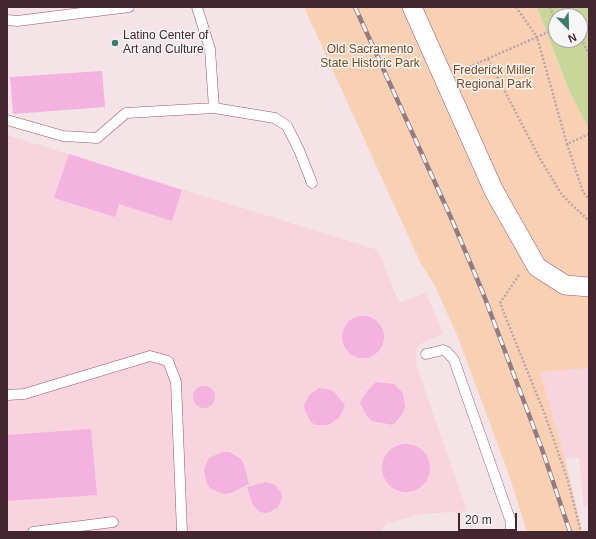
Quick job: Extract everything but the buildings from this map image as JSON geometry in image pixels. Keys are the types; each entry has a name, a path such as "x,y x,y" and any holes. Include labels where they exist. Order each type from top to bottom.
{"street":[{"path":"412,7 494,191 537,267 565,285 589,287"}],"lane":[{"path":"7,20 17,21 129,7"},
{"path":"197,7 210,49 214,108"},
{"path":"7,120 63,136 97,138 126,113 214,108 275,118 287,126 299,150 312,183"},
{"path":"426,354 443,350 447,352 454,360 511,522 511,532"},
{"path":"7,395 24,394 150,356 168,361 176,382 182,532"},
{"path":"33,532 113,522"}],"path":[{"path":"516,7 537,37 567,144 583,192 589,199"},
{"path":"476,64 548,32"},
{"path":"488,59 539,157 562,195 589,221"},
{"path":"567,144 589,134"},
{"path":"532,258 500,303 545,415 568,481 581,532"}],"shaded area":[{"path":"537,7 589,7 589,130 568,88 553,48 588,48 588,8 548,8 548,36"},
{"path":"7,135 378,250 399,303 426,293 443,334 418,345 416,364 467,511 422,514 388,523 379,532 7,532"},
{"path":"589,368 589,506 584,507 579,457 565,459 540,372"}],"green space":[{"path":"304,7 537,7 548,36 548,48 553,48 568,88 589,130 589,368 540,372 565,459 582,532 527,532 509,475 457,335 434,284 421,264"}],"railway":[{"path":"355,7 452,220 483,293 543,452 570,532"}],"place":[{"name":"Latino Center of Art and Culture","path":"115,43"}],"park label":[{"name":"Old Sacramento State Historic Park","path":"370,57"},
{"name":"Frederick Miller Regional Park","path":"494,78"}]}
